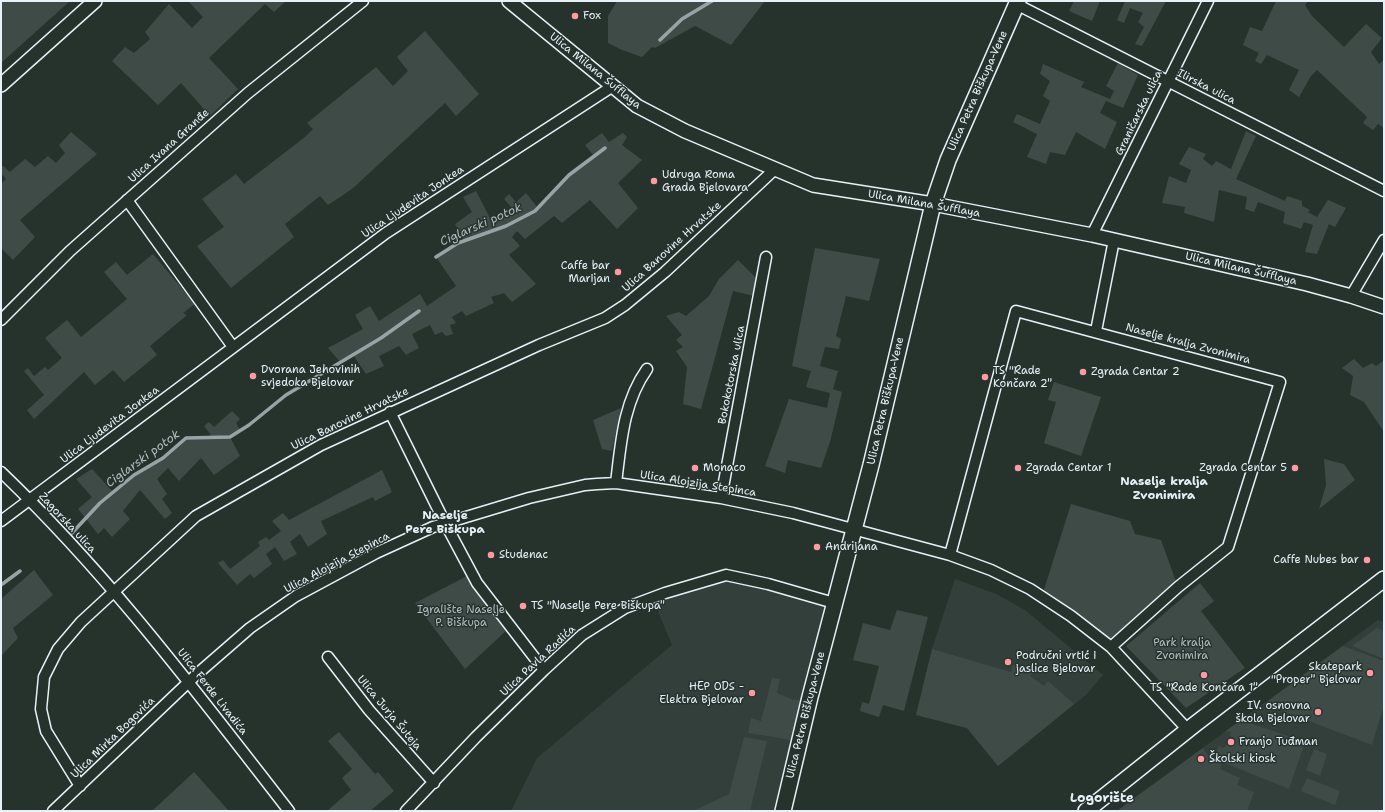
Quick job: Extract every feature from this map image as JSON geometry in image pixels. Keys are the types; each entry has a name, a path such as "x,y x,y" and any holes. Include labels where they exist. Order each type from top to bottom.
{"main road":[{"name":"Ulica Petra Biškupa-Vene","path":"783,811 834,604 871,465 933,204 948,160 1017,3"},
{"path":"1086,811 1188,730 1384,579"}],"street":[{"path":"1,85 95,1"},
{"name":"Ulica Ivana Granđe","path":"1,320 70,251 248,92 363,1"},
{"name":"Ulica Milana Šufflaya","path":"508,1 637,106 685,131 813,184 933,204 1092,235 1351,296 1384,307"},
{"name":"Graničarska ulica","path":"1092,235 1208,1"},
{"name":"Ilirska ulica","path":"1017,3 1384,190"},
{"name":"Ulica Ljudevita Jonkea","path":"1,521 386,233 613,86"},
{"name":"Ulica Banovine Hrvatske","path":"80,786 46,732 41,709 44,677 58,650 81,622 196,516 321,445 390,412 539,345 605,318 625,305 665,272 775,169"},
{"path":"127,200 233,347"},
{"path":"1096,331 1114,240"},
{"path":"1351,296 1384,240"},
{"name":"Bokokotorska ulica","path":"721,498 766,257"},
{"name":"Naselje kralja Zvonimira","path":"950,555 1016,311 1096,331 1280,382 1228,547 1178,587 1110,646"},
{"path":"616,483 624,422 635,390 648,369"},
{"path":"390,412 445,523 477,583 544,670"},
{"name":"Zagorska ulica","path":"1,472 30,500 113,591"},
{"name":"Ulica Alojzija Stepinca","path":"189,681 250,628 296,596 376,553 445,523 529,498 585,485 616,483 721,498 793,513 950,555 991,570 1030,589 1071,616 1110,646 1188,730"},
{"name":"Ulica Pavla Radića","path":"406,811 476,737 544,670 582,635 625,608 665,592 726,575 768,584 834,604"},
{"name":"Ulica Ferde Livadića","path":"113,591 189,681 289,811"},
{"name":"Ulica Jurja Šuteja","path":"328,657 369,710 434,783"},
{"name":"Ulica Mirka Bogovića","path":"53,811 189,681"}],"shaded area":[{"path":"726,575 834,603 783,811 511,811 537,758 672,645 652,597"},
{"name":"Područni vrtić i jaslice Bjelovar","path":"955,579 996,594 1025,610 1103,675 1086,695 998,766 967,728 916,715 932,649"},
{"name":"IV. osnovna škola Bjelovar","path":"1378,620 1384,622 1384,811 1128,811 1123,806"}],"green space":[{"path":"1,1 70,1 1,63"},
{"path":"188,1 286,1 274,12 265,4 209,58 238,89 210,116 181,83 158,105 112,61 125,47 134,53 150,39 145,32 169,4 192,28 203,17"},
{"path":"617,1 765,1 731,45 695,26 655,48 652,47 642,57 608,43 608,16"},
{"path":"1074,1 1100,1 1092,21 1069,11"},
{"path":"1125,1 1166,1 1142,46 1135,44 1144,27 1138,22 1143,13 1130,8 1124,23 1117,20"},
{"path":"1276,1 1308,1 1305,5 1312,16 1344,47 1366,24 1382,38 1371,52 1379,64 1384,60 1384,128 1378,124 1373,130 1363,123 1367,117 1317,70 1311,76 1299,97 1289,90 1299,70 1267,55 1261,64 1255,61 1259,53 1243,45 1250,27 1262,31"},
{"path":"425,31 479,94 456,116 445,103 352,189 328,205 320,196 285,224 294,237 231,288 197,246 224,227 202,199 236,174 244,184 305,137 313,129 307,123 376,67 393,86 408,71 397,57"},
{"path":"1118,63 1138,75 1123,108 1106,101 1100,113 1117,122 1105,149 1076,132 1065,155 1050,152 1046,164 1027,157 1037,134 1013,122 1017,114 1040,124 1050,101 1043,96 1050,81 1040,74 1043,64 1084,82 1081,87 1110,99 1114,91 1106,86"},
{"path":"1246,131 1256,136 1236,179 1285,201 1287,196 1302,201 1302,206 1310,210 1308,212 1317,217 1328,200 1346,208 1335,227 1329,224 1317,254 1305,252 1313,225 1304,222 1301,229 1283,223 1285,212 1258,202 1254,212 1245,209 1247,197 1219,190 1214,222 1184,213 1185,207 1162,203 1169,176 1186,183 1191,170 1179,164 1189,147 1206,154 1203,159 1212,166 1216,161 1231,169"},
{"path":"71,132 97,154 20,220 35,237 13,260 1,248 1,184 6,179 1,173 1,167 3,166 10,172 25,159 35,167 48,156 56,163 65,153 59,145"},
{"path":"602,133 609,142 623,133 627,137 622,145 642,160 618,183 638,208 617,229 590,200 562,223 554,216 525,239 517,231 512,237 520,246 509,255 536,284 512,302 504,293 491,297 494,303 466,316 462,311 452,317 456,323 450,325 453,334 446,336 442,332 435,335 430,325 412,334 419,348 406,355 399,346 379,356 384,366 366,374 353,355 340,362 328,348 363,329 355,315 370,306 379,321 420,294 427,306 456,286 436,257 464,241 455,224 472,212 463,197 476,191 492,222 499,218 500,214 511,207 504,199 509,194 516,202 526,193 538,208 569,175 594,156 585,145"},
{"path":"815,248 880,259 869,301 846,296 836,336 841,339 839,349 825,347 820,366 838,371 833,389 842,392 830,442 821,468 788,460 785,473 765,466 789,399 827,408 830,393 806,387 811,371 792,366"},
{"path":"153,254 195,304 183,313 187,315 150,346 157,355 124,382 113,370 95,385 84,372 34,419 27,410 44,395 24,371 28,368 34,376 45,367 48,370 62,358 45,338 67,320 81,337 127,299 104,272 116,262 127,275"},
{"path":"738,260 761,283 758,297 733,291 701,409 683,404 687,367 676,351 683,347 676,340 682,335 666,316 679,312 686,316 709,296 719,279"},
{"path":"1354,359 1363,368 1372,363 1376,366 1384,360 1384,432 1364,402 1350,395 1353,376 1342,368"},
{"path":"1054,382 1101,397 1081,456 1044,443 1056,402 1048,400"},
{"path":"621,408 612,451 602,449 593,420"},
{"path":"232,411 240,419 236,423 240,430 230,437 240,456 214,475 201,458 179,481 168,468 157,479 167,494 162,499 172,513 165,519 140,490 123,511 130,519 112,537 104,528 98,534 78,509 92,497 76,479 92,469 113,492 134,475 163,458 186,438 206,439 211,435 204,426 209,422 214,427"},
{"path":"1324,459 1344,464 1355,480 1319,509 1326,485"},
{"path":"382,470 392,492 375,501 373,497 321,521 327,534 308,547 300,534 290,542 297,554 284,561 275,547 266,554 272,564 254,578 250,574 237,585 218,563 223,560 230,569 260,546 258,542 266,537 269,540 281,531 272,521 283,513 289,520"},
{"path":"1071,504 1130,521 1135,534 1161,540 1178,587 1111,647 1042,596"},
{"path":"34,570 53,595 13,628 18,638 1,656 1,599"},
{"name":"Igralište Naselje P. Biškupa","path":"467,576 508,629 465,669 415,603"},
{"name":"Park kralja Zvonimira","path":"1200,583 1214,601 1201,611 1245,668 1186,708 1126,646"},
{"path":"897,610 928,617 904,711 883,705 879,717 860,711 862,702 869,704 879,666 853,660 863,623 890,630"},
{"path":"1377,628 1384,631 1384,659 1352,646"},
{"path":"1343,646 1384,661 1384,705 1372,745 1264,704"},
{"path":"932,649 1011,672 1013,665 1033,671 1030,676 1044,686 1048,681 1074,704 998,766 967,728 916,715"},
{"path":"772,678 780,679 777,693 794,700 801,700 791,740 748,733 751,718 761,721"},
{"path":"1241,720 1305,742 1289,789 1222,762 1220,769 1240,778 1237,785 1254,792 1247,811 1117,811 1203,748 1208,756 1216,759 1218,746 1224,748 1226,745 1232,747 1236,739 1230,736 1231,732 1226,731"},
{"path":"339,732 375,774 378,772 394,791 370,811 327,811 351,790 342,778 352,769 328,741"},
{"path":"744,737 767,741 750,811 693,811 729,794"},
{"path":"1314,749 1327,754 1320,776 1306,770"},
{"path":"194,772 229,811 152,811"},
{"path":"1307,778 1340,791 1335,805 1301,791"}],"waterway":[{"name":"Ciglarski potok","path":"660,40 682,19 712,1"},
{"name":"Ciglarski potok","path":"436,257 458,243 506,226 535,211 569,175 605,148"},
{"name":"Ciglarski potok","path":"72,533 100,503 134,475 163,458 186,438 230,437 249,425 286,395 381,338 419,311"},
{"name":"Ciglarski potok","path":"1,585 20,571"}],"place":[{"name":"Fox","path":"575,16"},
{"name":"Udruga Roma Grada Bjelovara","path":"654,181"},
{"name":"Caffe bar Marijan","path":"618,272"},
{"name":"Zgrada Centar 2","path":"1083,372"},
{"name":"Dvorana Jehovinih svjedoka Bjelovar","path":"253,376"},
{"name":"TS \"Rade Končara 2\"","path":"985,377"},
{"name":"Monaco","path":"695,468"},
{"name":"Zgrada Centar 1","path":"1018,468"},
{"name":"Zgrada Centar 5","path":"1295,468"},
{"name":"Andrijana","path":"817,547"},
{"name":"Studenac","path":"491,555"},
{"name":"Caffe Nubes bar","path":"1367,560"},
{"name":"TS \"Naselje Pere Biškupa\"","path":"523,606"},
{"name":"Područni vrtić i jaslice Bjelovar","path":"1008,662"},
{"name":"Skatepark \"Proper\" Bjelovar","path":"1370,673"},
{"name":"TS \"Rade Končara 1\"","path":"1204,675"},
{"name":"HEP ODS - Elektra Bjelovar","path":"752,693"},
{"name":"IV. osnovna škola Bjelovar","path":"1318,712"},
{"name":"Franjo Tuđman","path":"1231,742"},
{"name":"Školski kiosk","path":"1201,759"}],"district":[{"name":"Naselje kralja Zvonimira","path":"1164,489"},
{"name":"Naselje Pere Biškupa","path":"445,523"},
{"name":"Logorište","path":"1102,799"}]}
